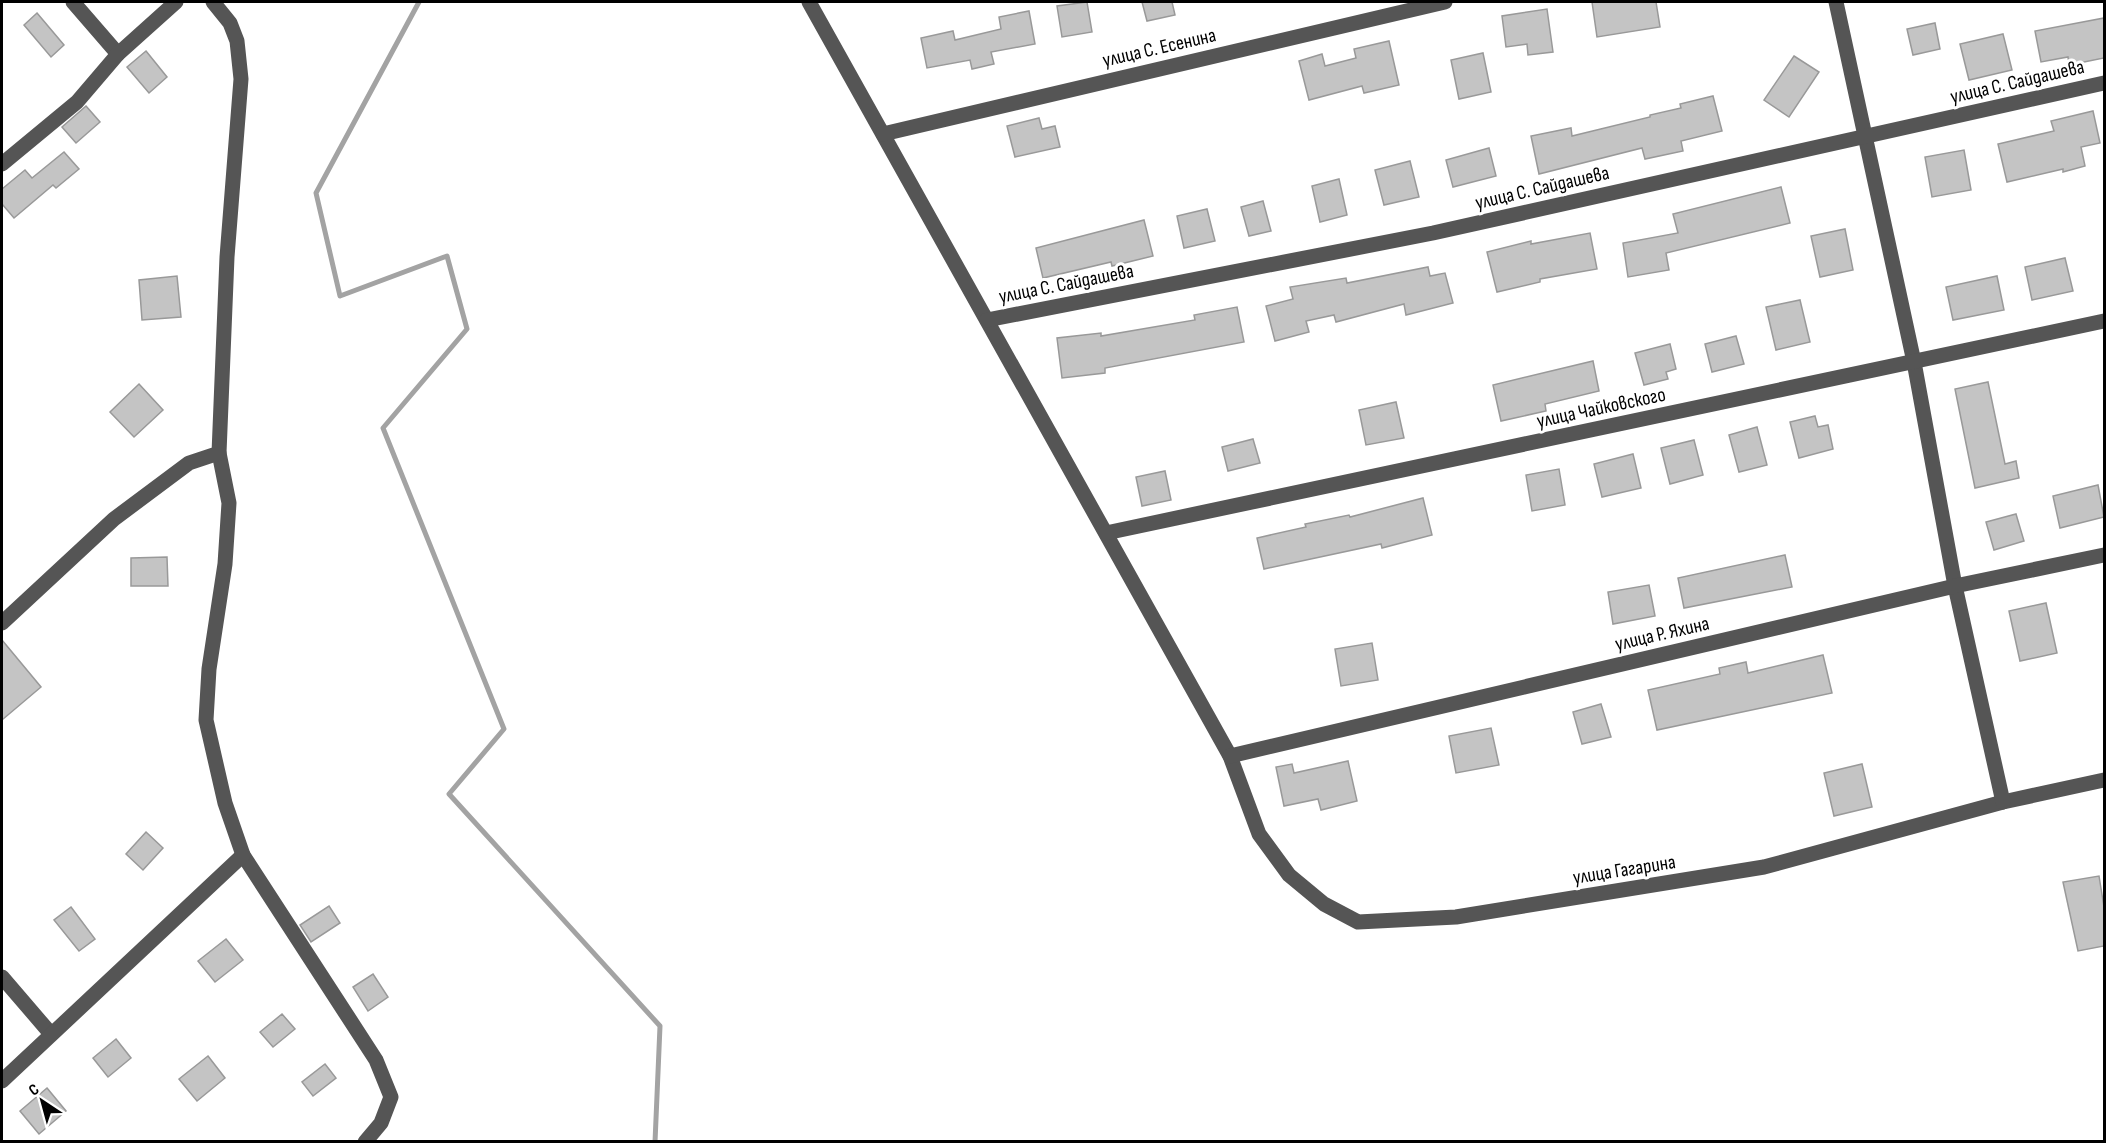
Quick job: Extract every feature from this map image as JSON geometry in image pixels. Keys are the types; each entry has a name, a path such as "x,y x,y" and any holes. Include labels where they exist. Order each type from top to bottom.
{"street":[{"path":"73,2 118,54"},
{"path":"2,164 77,102 118,54 176,2"},
{"path":"213,2 230,23 237,41 241,79 227,256 219,453 229,503 225,564 209,669 206,720 225,803 243,855 376,1060 391,1097 381,1123 365,1142"},
{"name":"улица Гагарина","path":"808,2 1230,756 1259,834 1289,875 1324,904 1358,921 1456,916 1764,867 2003,802 2104,780"},
{"name":"улица С. Есенина","path":"883,134 1445,2"},
{"path":"1836,2 1914,362 1955,586 2003,802"},
{"name":"улица С. Сайдашева","path":"987,320 1433,233 2104,83"},
{"name":"улица Чайковского","path":"1106,533 2104,321"},
{"path":"2,623 114,519 189,463 219,453"},
{"name":"улица Р. Яхина","path":"1230,756 1955,586 2104,555"},
{"path":"2,1081 243,855"},
{"path":"2,977 51,1034"}],"building":[{"path":"1087,2 1092,32 1062,37 1057,6"},
{"path":"1142,2 1172,2 1175,15 1147,21"},
{"path":"1592,2 1656,2 1660,27 1597,37"},
{"path":"1547,9 1553,52 1528,55 1527,44 1506,47 1502,16"},
{"path":"1029,11 1035,44 991,52 994,64 972,69 970,60 927,68 921,38 953,31 955,40 1001,29 999,17"},
{"path":"37,13 64,45 51,57 24,25"},
{"path":"2104,18 2104,58 2069,65 2068,57 2041,62 2035,31"},
{"path":"1935,23 1940,49 1913,55 1907,29"},
{"path":"2003,34 2012,70 1969,80 1960,44"},
{"path":"1389,41 1399,85 1364,93 1362,86 1309,100 1299,61 1322,54 1325,66 1356,58 1354,49"},
{"path":"146,51 167,77 149,93 127,67"},
{"path":"1483,53 1491,92 1459,99 1451,60"},
{"path":"1794,56 1819,72 1789,117 1764,100"},
{"path":"1713,96 1722,131 1681,141 1683,151 1645,159 1642,148 1539,174 1531,136 1571,128 1572,136 1650,117 1650,115 1681,108 1680,104"},
{"path":"86,106 100,122 76,143 62,127"},
{"path":"2093,111 2100,143 2081,147 2085,166 2007,182 1998,144 2054,131 2051,121"},
{"path":"1039,118 1042,129 1055,126 1060,147 1015,157 1007,126"},
{"path":"1489,148 1496,176 1453,187 1446,160"},
{"path":"1964,150 1971,190 1932,197 1925,157"},
{"path":"64,152 79,169 56,188 53,185 14,218 2,204 2,189 25,170 32,178"},
{"path":"1410,161 1419,197 1384,205 1375,170"},
{"path":"1339,179 1347,215 1320,222 1312,186"},
{"path":"1781,187 1790,223 1666,253 1669,270 1628,277 1623,243 1678,233 1673,214"},
{"path":"1263,201 1271,231 1249,236 1241,207"},
{"path":"1207,209 1215,241 1184,248 1177,216"},
{"path":"1144,220 1153,256 1112,266 1111,262 1043,278 1036,248"},
{"path":"1845,229 1853,270 1820,277 1811,236"},
{"path":"1590,233 1597,269 1540,279 1540,282 1497,292 1487,252 1531,241 1531,244"},
{"path":"2065,258 2073,291 2032,300 2025,267"},
{"path":"1428,267 1430,276 1445,273 1453,303 1406,315 1404,304 1336,322 1334,315 1306,321 1309,332 1275,341 1266,306 1293,299 1290,287 1346,278 1347,283"},
{"path":"177,276 181,317 142,320 139,280"},
{"path":"1997,276 2004,310 1953,320 1946,287"},
{"path":"1800,300 1810,342 1776,350 1766,307"},
{"path":"1237,307 1244,342 1105,368 1105,373 1062,378 1057,338 1101,333 1101,336 1195,320 1194,315"},
{"path":"1736,336 1744,364 1712,372 1705,344"},
{"path":"1670,344 1676,369 1666,372 1668,379 1644,385 1635,353"},
{"path":"1593,361 1599,391 1545,404 1546,411 1501,421 1493,385"},
{"path":"1988,382 2005,464 2016,461 2019,478 1975,488 1955,389"},
{"path":"139,384 163,410 134,437 110,412"},
{"path":"1396,402 1404,438 1366,445 1359,410"},
{"path":"1815,416 1818,427 1828,425 1833,449 1799,458 1790,422"},
{"path":"1757,427 1767,465 1739,472 1729,435"},
{"path":"1253,439 1260,463 1228,471 1222,447"},
{"path":"1694,440 1703,475 1670,484 1661,448"},
{"path":"1633,454 1641,488 1602,497 1594,464"},
{"path":"1559,469 1565,505 1532,511 1526,475"},
{"path":"1165,471 1171,500 1142,506 1136,477"},
{"path":"2098,485 2104,517 2060,528 2053,496"},
{"path":"1423,498 1432,535 1382,548 1381,544 1264,569 1257,538 1306,527 1305,524 1349,515 1350,517"},
{"path":"2016,514 2024,541 1994,550 1986,522"},
{"path":"1785,555 1792,587 1684,608 1678,578"},
{"path":"167,557 168,586 131,586 131,558"},
{"path":"1649,585 1655,616 1613,624 1608,592"},
{"path":"2046,603 2057,653 2020,661 2009,611"},
{"path":"2,640 41,687 2,720"},
{"path":"1372,643 1378,680 1341,686 1335,649"},
{"path":"1823,655 1832,693 1657,730 1648,690 1720,674 1719,668 1746,662 1748,673"},
{"path":"1601,704 1611,737 1582,744 1573,712"},
{"path":"1491,728 1499,765 1456,773 1449,736"},
{"path":"1348,761 1357,801 1321,810 1318,799 1284,806 1276,767 1292,764 1294,773"},
{"path":"1862,764 1872,807 1834,816 1824,773"},
{"path":"146,832 163,848 143,870 126,854"},
{"path":"2099,876 2104,907 2104,946 2078,951 2063,882"},
{"path":"329,906 340,923 311,942 300,925"},
{"path":"71,907 95,939 79,951 54,920"},
{"path":"226,939 243,960 215,982 198,961"},
{"path":"373,974 388,997 368,1011 353,987"},
{"path":"282,1014 295,1029 273,1047 260,1032"},
{"path":"116,1039 131,1058 108,1077 93,1058"},
{"path":"208,1056 225,1078 197,1101 179,1079"},
{"path":"325,1064 336,1078 313,1096 302,1082"},
{"path":"47,1088 66,1111 39,1134 20,1111"}],"waterway":[{"path":"419,2 316,193 340,296 447,256 467,329 383,428 504,729 449,794 660,1026 655,1142"}]}
